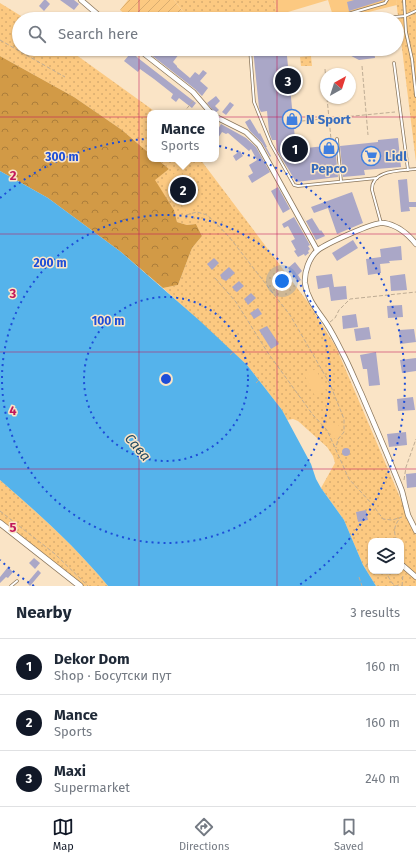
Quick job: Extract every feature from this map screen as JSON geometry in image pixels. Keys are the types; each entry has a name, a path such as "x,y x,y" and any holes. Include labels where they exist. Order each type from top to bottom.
{"street":[{"path":"81,0 95,12"},
{"path":"147,56 197,97 208,110"},
{"path":"219,118 246,132 259,145 317,250"},
{"path":"416,244 407,234 397,227 381,223 334,241 317,250 309,263 305,282 312,304 327,324 342,352 402,491 408,515 416,531"},
{"path":"0,523 80,586"},
{"path":"404,567 416,577"}],"lane":[{"path":"355,12 386,3 387,0"},
{"path":"404,0 406,32 412,59 416,96"},
{"path":"405,16 416,12"},
{"path":"251,56 254,102 271,144 294,185 298,186 376,178 390,172 416,169"},
{"path":"394,64 408,170"},
{"path":"337,138 341,182"},
{"path":"376,178 372,185 372,190 381,223"},
{"path":"11,586 16,581"}],"path":[{"path":"0,40 12,47"},
{"path":"29,56 66,77"},
{"path":"362,66 368,135"},
{"path":"186,110 197,97"},
{"path":"328,104 331,139"},
{"path":"302,121 395,112"},
{"path":"186,215 198,212 207,215 216,223 230,238 290,315 330,384 344,419 344,432 338,439 336,449"},
{"path":"215,278 236,302 268,353 316,418 327,430 349,479 372,504 383,519 392,520 401,518 396,524 394,532 396,538"},
{"path":"327,324 335,318 339,310 350,299 416,292"},
{"path":"230,355 233,352"},
{"path":"256,383 259,380"},
{"path":"402,491 406,467 416,438"},
{"path":"0,511 55,554 88,586"},
{"path":"387,574 393,586"},
{"path":"359,577 362,586"},
{"path":"392,583 396,586 399,586 402,583"}],"shaded area":[{"path":"128,0 174,0 183,12 122,12 120,10"},
{"path":"174,0 274,0 277,12 183,12"},
{"path":"274,0 328,0 288,12 277,12"},
{"path":"328,0 396,0 397,5 368,12 332,12"},
{"path":"396,0 416,0 416,162 403,56 404,12 397,12"},
{"path":"0,3 15,12 12,12 12,56 78,56 153,110 147,110 147,151 122,130 74,97 0,56"},
{"path":"311,56 312,66 301,66 300,57"},
{"path":"161,162 202,162 307,301 336,347 416,535 416,586 376,586 369,574 404,574 404,538 368,538 368,573 363,565 344,520 321,488 335,463 333,456 327,447 298,421 293,419 287,420 282,410 247,365 163,288 178,285 192,248 202,236 196,224 187,225 177,222 174,210 154,180 169,169"},
{"path":"179,170 202,198 187,212 163,182"},
{"path":"316,369 326,391 315,396 304,374"},
{"path":"337,422 343,435 333,439 327,426"},
{"path":"0,480 70,544 108,586 82,586 0,523"}],"green space":[{"path":"0,56 74,97 122,130 147,151 147,162 161,162 169,169 155,180 174,210 177,222 187,225 196,224 202,236 192,248 178,285 163,288 121,252 48,198 0,171"}],"water":[{"name":"Сава","path":"0,171 48,198 121,252 200,321 247,365 282,410 311,464 321,488 344,520 363,565 376,586 108,586 70,544 0,480"}],"building":[{"path":"44,0 50,4 44,11 39,6"},
{"path":"60,0 74,0 79,4 74,10"},
{"path":"354,0 384,0 349,11 347,2"},
{"path":"128,56 136,56 196,103 192,108 179,98 176,102 171,98 173,94 154,79 140,69 138,72 124,61"},
{"path":"153,56 178,56 173,62 190,78 195,72 199,75 203,70 207,73 200,81 208,88 202,96"},
{"path":"254,56 287,56 296,149 335,145 338,177 296,182 277,150 276,140 272,140 269,132 267,111 261,112 259,108"},
{"path":"351,56 375,56 375,58 359,60"},
{"path":"216,96 220,101 215,106 219,110 213,110 207,103"},
{"path":"230,102 234,105 226,115 222,112"},
{"path":"250,119 259,134 260,133 271,156 270,157 262,143 250,131 245,122"},
{"path":"221,124 246,138 256,147 270,172 252,183 248,176 253,173 249,165 257,160 251,149 249,151 228,133 226,134 222,132 219,136 219,128"},
{"name":"Lidl","path":"398,138 401,167 364,170 365,175 343,177 340,146 378,142 378,140"},
{"path":"240,151 243,156 236,161 233,156"},
{"path":"407,179 409,202 416,202 416,207 409,207 410,211 401,212 398,180"},
{"path":"278,187 290,209 283,213 271,191"},
{"path":"352,192 363,223 337,234 328,208 314,213 311,207"},
{"path":"301,212 306,221 312,218 325,236 316,240"},
{"path":"294,217 310,245 308,246 310,249 308,251 309,253 305,256 304,254 298,257 294,251 296,250 291,241 295,239 288,226 284,228 282,224"},
{"path":"353,240 358,248 337,261 332,253"},
{"path":"401,246 402,260 389,261 390,263 380,264 381,273 368,275 366,259 381,257 380,249"},
{"path":"214,258 219,263 212,270 207,264"},
{"path":"295,262 302,271 298,275 301,280 298,282 288,268"},
{"path":"229,267 235,273 226,281 222,279 220,275"},
{"path":"332,274 334,287 346,286 347,299 331,301 329,287 318,289 316,276"},
{"path":"405,274 407,290 391,291 390,276"},
{"path":"239,281 244,286 237,292 232,287"},
{"path":"251,293 256,298 248,305 244,299"},
{"path":"402,305 403,317 388,318 387,306"},
{"path":"258,308 262,314 254,319 250,313"},
{"path":"356,314 358,327 343,329 342,316"},
{"path":"267,326 279,344 271,349 259,330"},
{"path":"369,327 371,339 356,341 354,329"},
{"path":"414,329 416,342 400,344 399,330"},
{"path":"376,352 380,385 369,386 367,369 363,369 360,355"},
{"path":"416,358 416,371 402,373 400,360"},
{"path":"413,397 415,410 398,411 397,399"},
{"path":"406,432 407,445 389,447 387,434"},
{"path":"344,448 348,448 350,452 348,456 344,456 342,454 342,450"},
{"path":"416,473 416,487 407,488 406,474"},
{"path":"366,510 368,520 358,522 356,512"},
{"path":"34,558 40,563 35,569 29,563"},
{"path":"8,567 13,572 8,578 6,577 0,583 0,577"},
{"path":"38,570 41,573 30,586 27,583"}],"place":[{"name":"Maxi","path":"288,81"},
{"name":"N Sport","path":"292,119"},
{"name":"Pepco","path":"329,148"},
{"name":"Dekor Dom","path":"295,149"},
{"name":"Lidl","path":"371,156"},
{"name":"Mance","path":"183,190"}]}
